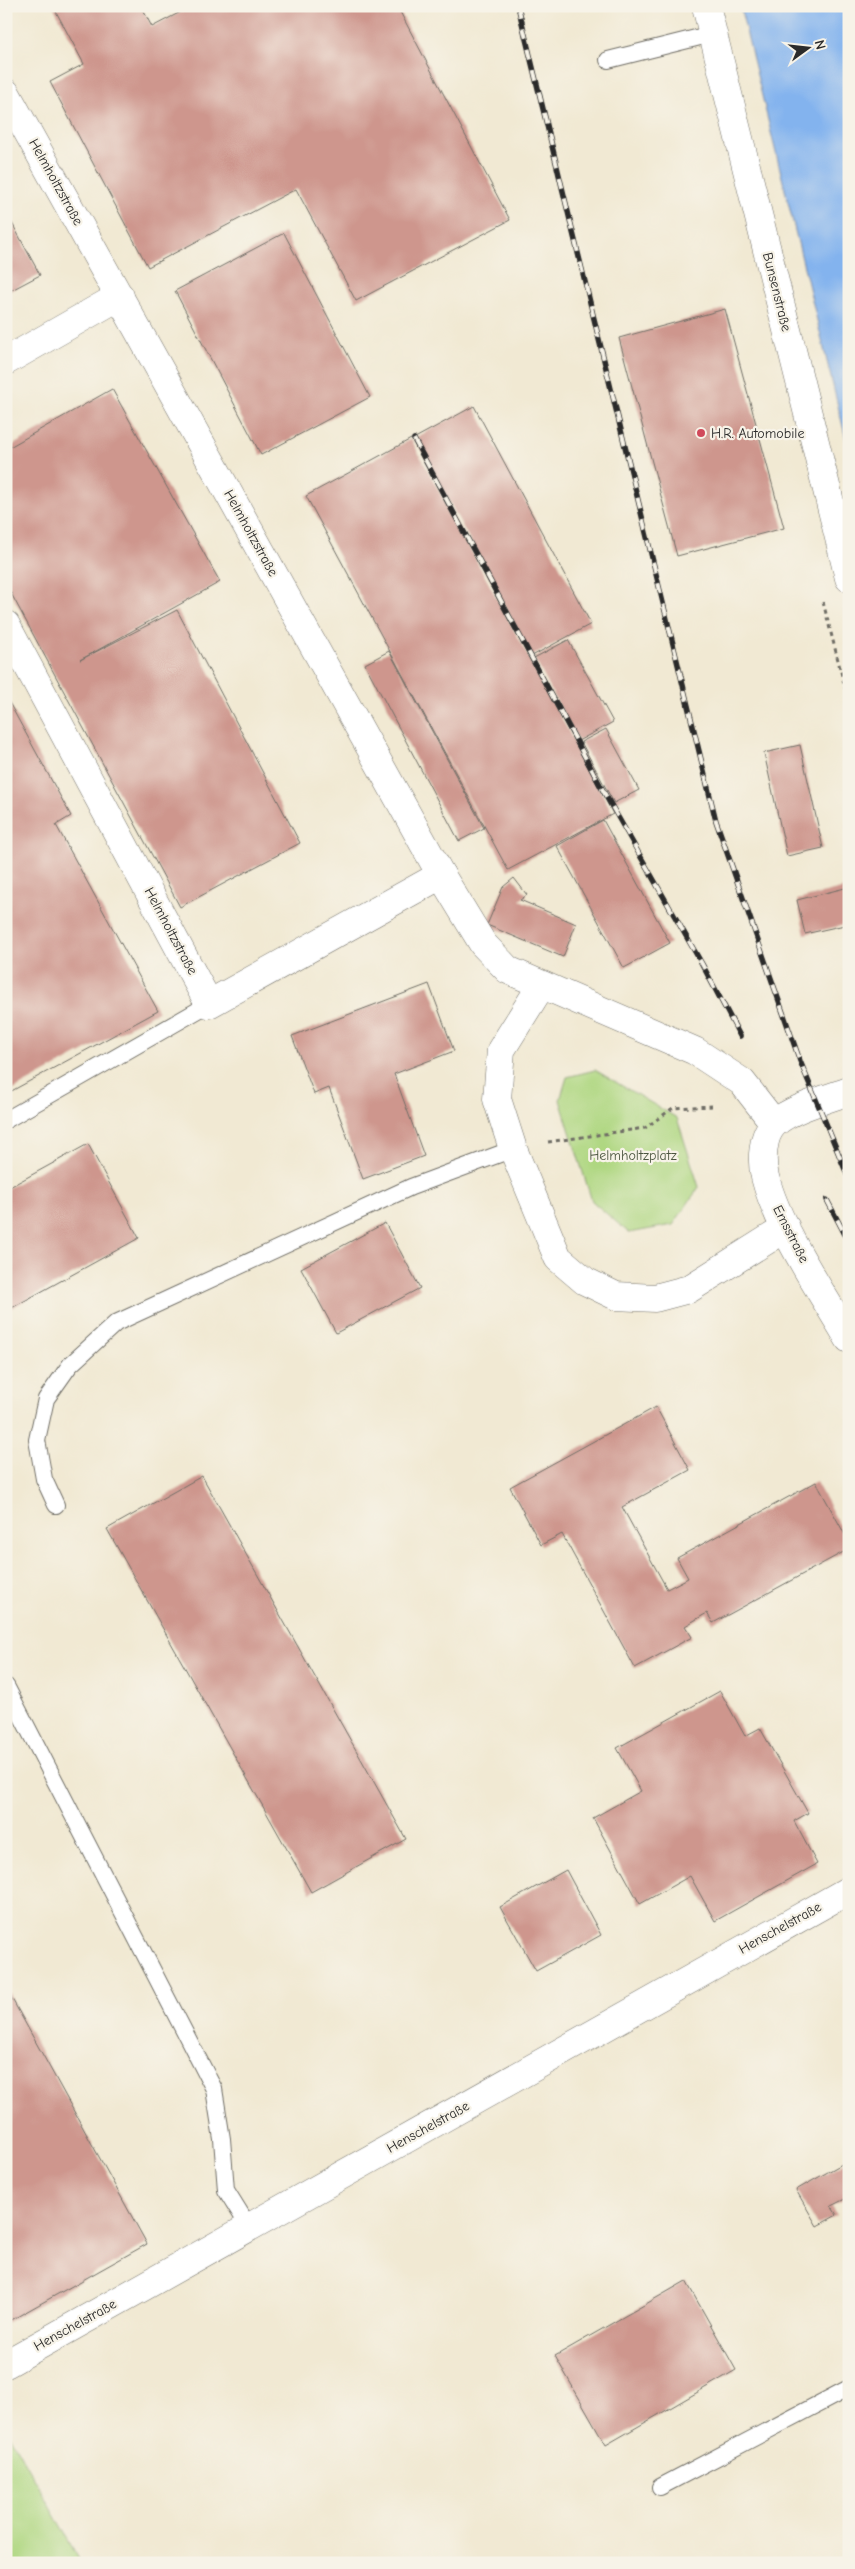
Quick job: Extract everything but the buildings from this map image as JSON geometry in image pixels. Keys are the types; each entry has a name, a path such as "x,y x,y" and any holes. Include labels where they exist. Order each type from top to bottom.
{"street":[{"name":"Bunsenstraße","path":"706,6 849,578"},
{"name":"Helmholtzstraße","path":"6,93 441,875 483,944 508,970 540,986"},
{"path":"6,361 120,296"},
{"name":"Helmholtzstraße","path":"6,625 209,1004"},
{"path":"209,1004 441,875"},
{"path":"786,1228 689,1289 655,1298 616,1296 586,1281 558,1258 513,1149 497,1098 501,1050 540,986 695,1051 742,1082 774,1123 816,1103 849,1091"},
{"name":"Emsstraße","path":"774,1123 766,1136 763,1157 765,1176 786,1228 849,1339"},
{"name":"Henschelstraße","path":"6,2364 849,1890"}],"lane":[{"path":"608,60 712,34"},
{"path":"6,1120 209,1004"},
{"path":"56,1505 44,1479 37,1440 46,1399 70,1365 116,1324 411,1187 513,1149"},
{"path":"6,1686 214,2089 222,2139 226,2190 249,2227"},
{"path":"660,2487 849,2388"}],"path":[{"path":"513,1149 578,1137 646,1128 674,1108 719,1105"}],"green space":[{"name":"Helmholtzplatz","path":"595,1070 677,1118 699,1187 673,1225 629,1233 592,1201 560,1100 567,1077"},
{"path":"6,2429 81,2563 6,2563"}],"water":[{"path":"740,6 849,6 849,451"}],"railway":[{"path":"518,6 716,821 800,1061 849,1179"},
{"path":"414,439 606,796 702,964 740,1036"},
{"path":"827,1200 849,1242"}],"place":[{"name":"H.R. Automobile","path":"701,433"}]}
